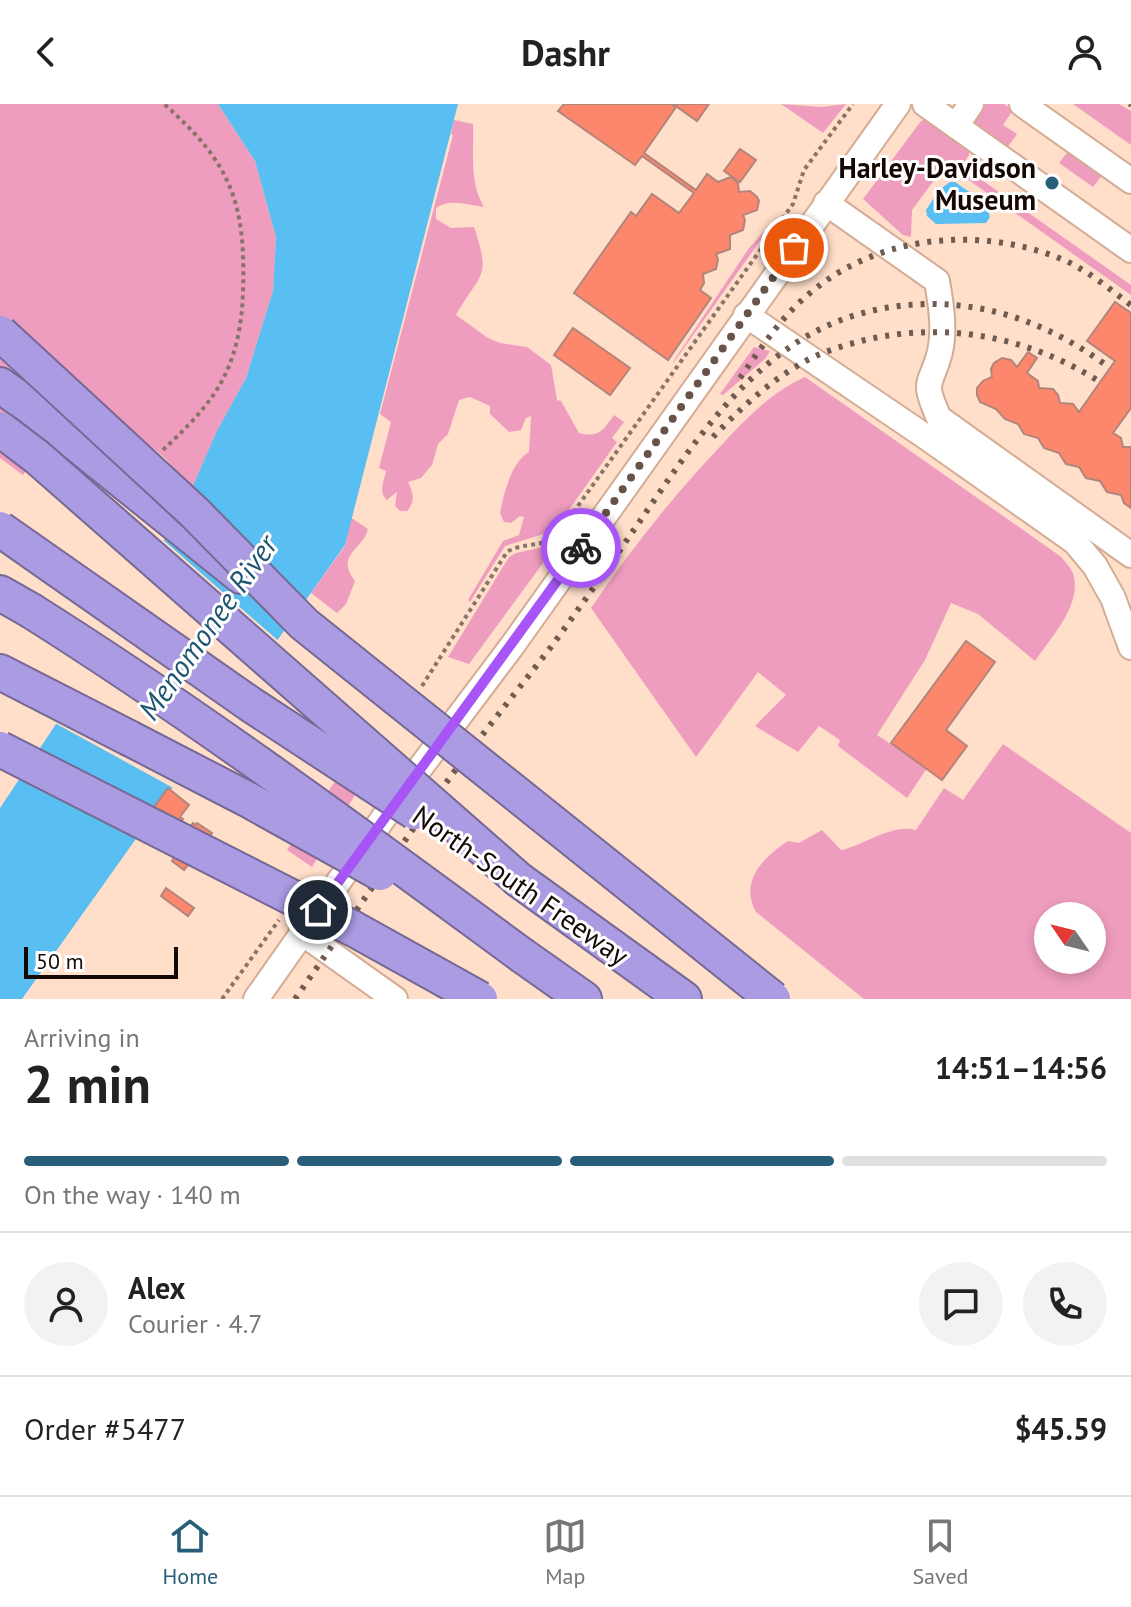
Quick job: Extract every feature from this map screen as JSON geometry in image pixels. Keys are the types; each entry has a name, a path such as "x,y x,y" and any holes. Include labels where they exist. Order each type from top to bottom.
{"highway":[{"path":"0,333 195,513 304,624"},
{"path":"0,385 773,999"},
{"path":"0,429 37,457 519,880"},
{"name":"North-South Freeway","path":"0,529 250,704 519,880 684,999"},
{"name":"North-South Freeway","path":"0,593 133,674 584,999"},
{"path":"0,672 247,799 523,956"},
{"path":"0,749 354,929 480,999"}],"street":[{"path":"256,999 898,104"},
{"path":"925,104 1131,250"},
{"path":"956,126 971,104"},
{"path":"1022,104 1131,181"},
{"path":"826,203 937,281 942,331 940,353 927,384 939,418 1131,555"},
{"path":"746,315 1075,542 1095,566 1113,598 1131,647"},
{"path":"302,933 395,999"}],"path":[{"path":"156,457 205,406 229,367 238,338 244,268 239,215 226,179 198,135 164,104"},
{"path":"419,690 507,552 548,541 558,534 793,204 804,170 853,104"},
{"path":"222,999 284,912"}],"shaded area":[{"path":"0,104 218,104 255,161 276,237 273,291 246,378 192,488 165,458 84,391 23,475 0,458"},
{"name":"Harley-Davidson Museum","path":"781,104 822,107 846,104 823,133"},
{"path":"984,104 1004,104 1013,110 1003,125 1017,134 1007,148 971,123"},
{"path":"1073,104 1119,104 1131,111 1131,145"},
{"path":"926,119 969,149 962,166 1131,285 1131,295 946,164 912,210 911,237 903,235 863,199 921,121"},
{"path":"454,120 473,124 474,177 484,207 453,203 436,208 436,219 451,228 474,227 482,257 481,275 456,315 488,338 527,347 551,365 557,400 561,401 579,433 591,435 600,432 614,415 624,422 612,438 617,442 554,531 505,546 470,602 468,600 503,541 519,535 524,517 520,516 511,523 504,522 500,513 513,471 529,452 531,416 526,418 521,430 509,432 490,414 490,406 470,397 459,400 448,434 438,444 432,465 421,478 408,482 413,496 407,511 400,511 395,506 397,492 387,500 384,497 382,486 386,471 379,468 391,422 380,414 453,135"},
{"path":"1069,150 1103,174 1093,187 1059,163"},
{"path":"777,217 674,362 673,362 749,248"},
{"path":"754,347 770,351 765,359 723,395 720,394"},
{"path":"805,377 1060,556 1072,571 1075,583 1074,595 1064,619 1035,661 978,614 951,603 925,660 877,735 927,768 907,798 838,746 840,740 819,726 798,752 755,726 786,695 758,672 696,757 591,608 650,527 715,452 768,400"},
{"path":"350,517 368,529 349,558 350,572 355,581 346,604 337,613 311,593 345,546"},
{"path":"557,544 469,664 448,657 509,557"},
{"path":"1003,744 1131,833 1131,999 864,999 756,912 750,890 756,871 788,841 799,843 822,830 841,850 898,829 916,830 944,788 963,800"},
{"path":"341,773 361,785 312,867 287,850"}],"water":[{"name":"Menomonee River","path":"218,104 458,104 345,545 22,999 0,999 0,808 62,715 132,600 192,488 217,431 246,378 273,291 276,237 255,161"},
{"path":"955,182 985,203 990,217 986,223 936,224 927,216 926,210 939,190"}],"pier":[{"path":"161,538 281,643 177,790 53,722"}],"building":[{"path":"564,104 671,104 676,107 644,153 696,190 707,174 718,182 731,177 738,183 739,192 750,191 759,201 757,210 743,215 743,230 730,235 730,249 716,254 716,269 703,274 704,283 700,290 711,298 668,360 574,293 631,212 636,216 652,194 679,213 694,193 642,156 635,165 558,111"},
{"path":"673,104 709,104 697,121"},
{"path":"740,149 756,160 740,182 724,171"},
{"path":"1115,302 1131,313 1131,408 1113,433 1121,438 1123,447 1131,447 1131,508 1124,503 1121,495 1107,492 1100,481 1086,478 1079,467 1066,464 1059,453 1044,448 1038,438 1024,434 1018,424 980,402 977,395 977,388 992,377 994,363 1002,358 1011,360 1017,367 1028,352 1037,358 1027,373 1038,381 1039,388 1053,389 1060,403 1073,404 1079,412 1115,361 1087,341"},
{"path":"573,328 630,368 610,395 554,355"},
{"path":"966,641 995,662 946,730 967,746 942,780 891,743"},
{"path":"168,788 189,805 180,817 183,819 180,824 145,820"},
{"path":"193,823 212,833 199,851 182,839"},
{"path":"178,852 191,861 184,870 172,861"},
{"path":"166,888 194,908 188,916 161,896"}],"railway":[{"path":"740,378 772,333 810,293 837,274 897,248 963,240 1028,248 1078,267 1131,305"},
{"path":"295,999 434,800 554,643 702,433 743,387 790,347 821,329 855,315 908,305 951,305 1000,313 1046,329 1110,368"},
{"path":"713,437 763,390 805,361 847,345 896,335 926,332 987,337 1045,354 1100,382"}],"way so far":[{"path":"581,548 794,248"}],"place":[{"name":"Harley-Davidson Museum","path":"1052,183"}],"route":[{"path":"318,910 581,548"}]}
